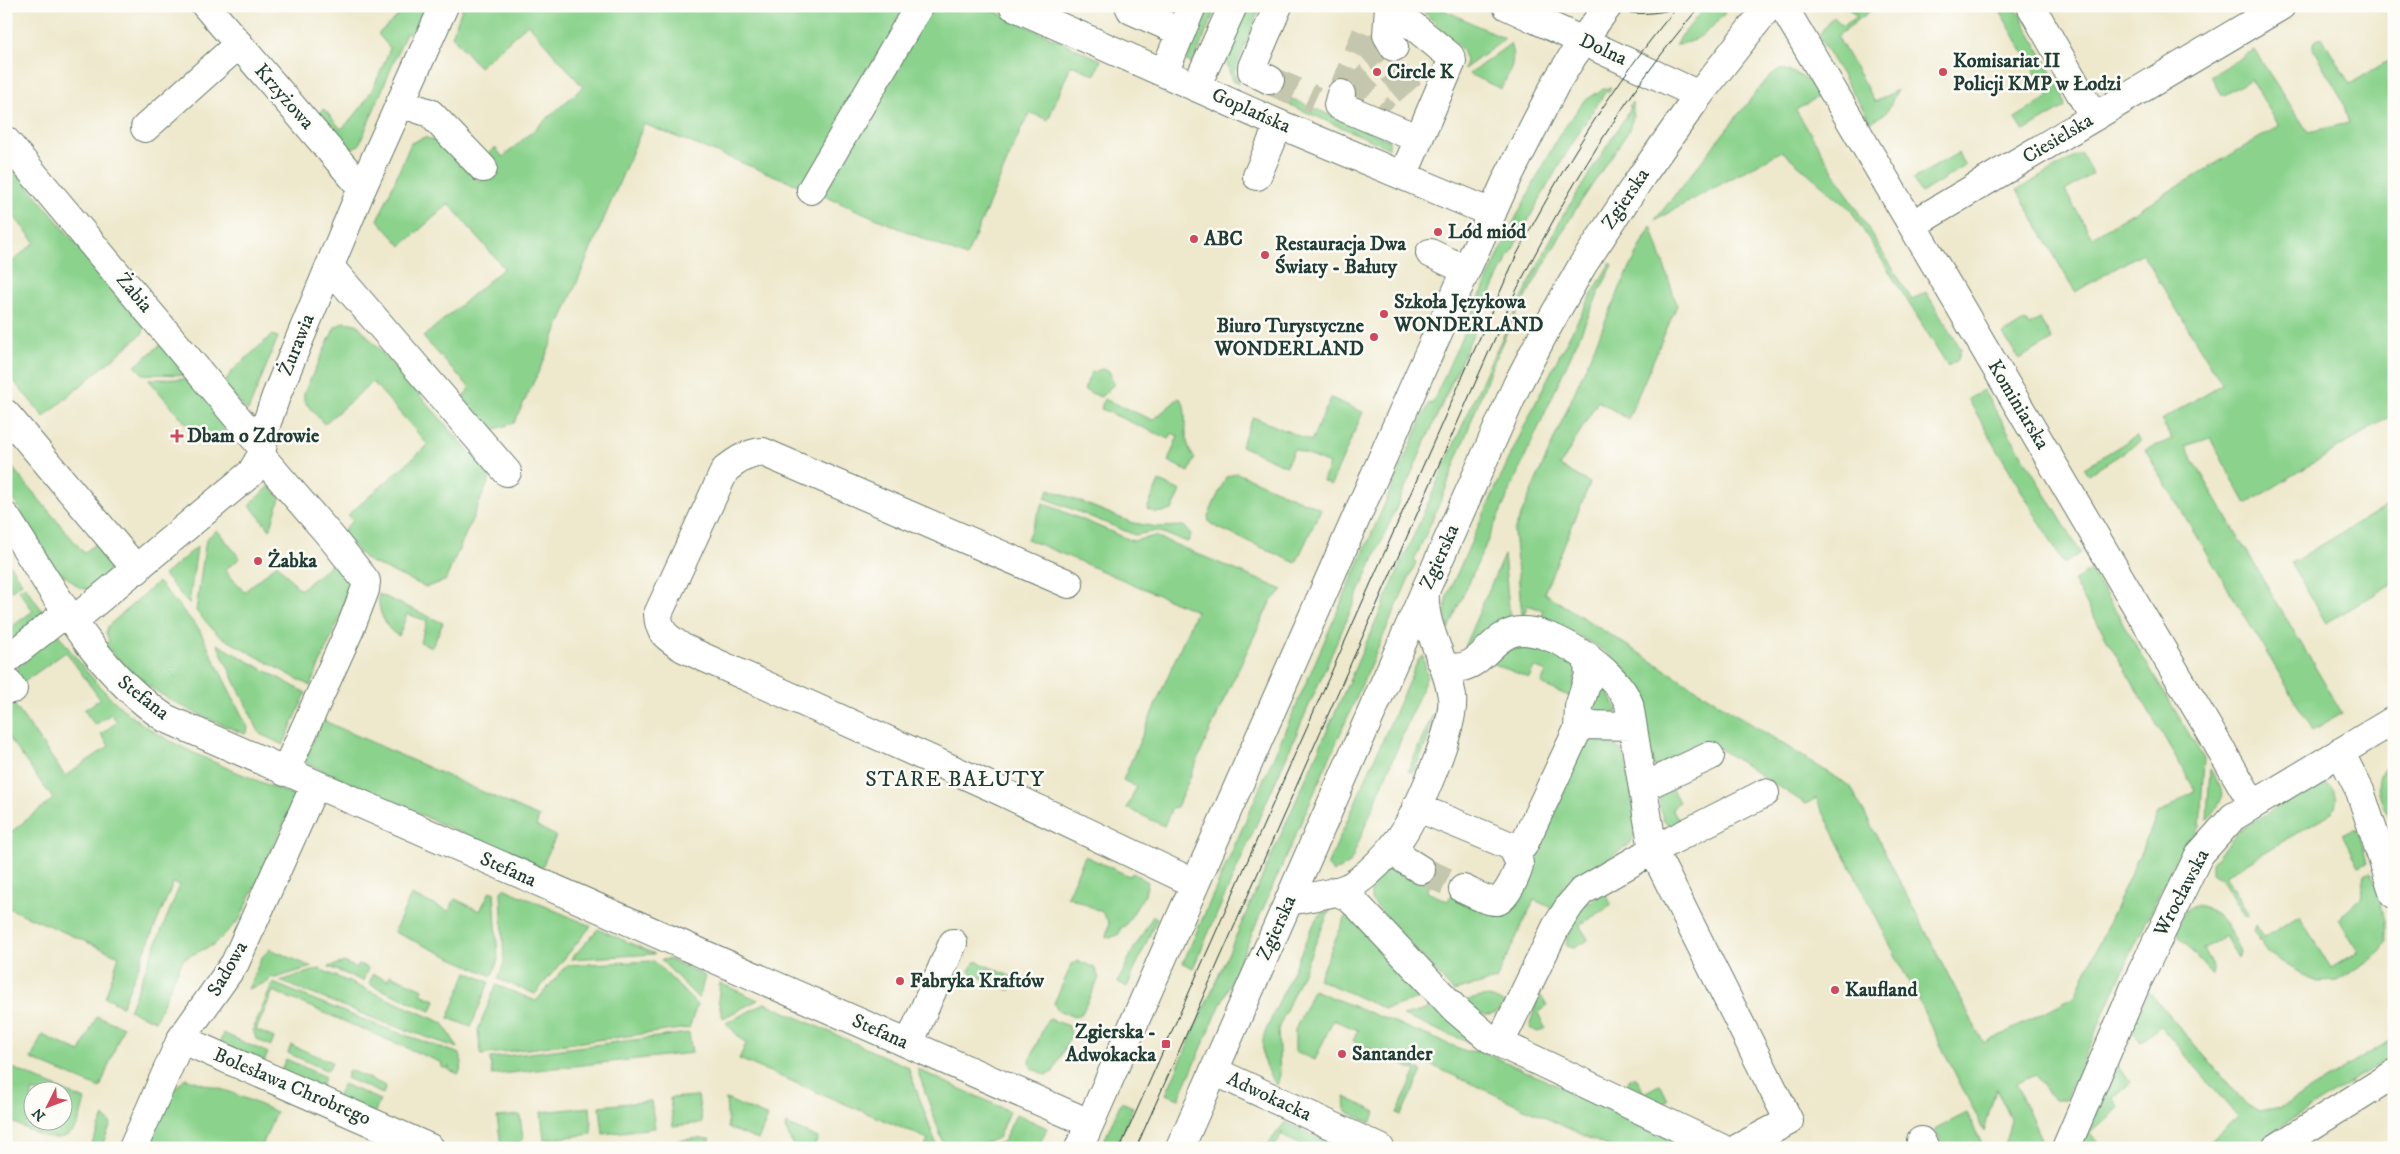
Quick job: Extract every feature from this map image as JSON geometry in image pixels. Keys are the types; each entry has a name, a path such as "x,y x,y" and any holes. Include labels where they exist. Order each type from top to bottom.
{"street":[{"name":"Krzyżowa","path":"206,6 362,188"},
{"name":"Żurawia","path":"6,660 137,570 252,473 261,451 265,428 276,396 362,188 444,6"},
{"path":"811,190 919,6"},
{"name":"Goplańska","path":"1013,6 1279,124 1492,213"},
{"path":"1129,6 1131,10 1183,15 1164,73"},
{"path":"1196,87 1233,6"},
{"path":"1270,80 1252,71 1252,67 1278,6"},
{"path":"1366,34 1389,6"},
{"path":"1389,6 1386,35 1394,47"},
{"path":"1389,6 1452,59 1415,114 1403,176"},
{"name":"Dolna","path":"1507,6 1699,95"},
{"path":"1084,1136 1194,882 1492,213 1556,83 1583,40 1608,6"},
{"name":"Zgierska","path":"1180,1148 1517,385 1562,300 1608,226 1699,95 1769,6"},
{"name":"Kominiarska","path":"1783,6 2253,804"},
{"path":"2031,6 2094,117"},
{"name":"Ciesielska","path":"1912,225 2281,6"},
{"path":"145,128 239,44"},
{"path":"1331,100 1415,114"},
{"path":"400,103 430,113 482,168"},
{"path":"1257,176 1279,124"},
{"name":"Żabia","path":"6,141 366,581 365,590 350,629 286,772"},
{"path":"1430,253 1466,270"},
{"path":"330,268 506,472"},
{"path":"6,414 137,570"},
{"path":"1069,584 764,452 752,453 736,461 725,470 658,614 659,627 667,637 683,648 994,788 1194,882"},
{"name":"Stefana","path":"6,517 98,657 142,703 166,718 909,1044 1084,1136"},
{"path":"1289,902 1354,885 1396,843 1416,807 1443,743 1451,718 1452,698 1430,632 1424,605 1425,591"},
{"path":"1440,659 1450,667 1470,665 1503,636 1514,632 1529,631 1540,633 1587,656 1618,683 1627,698 1653,850 1789,1121 1738,1148"},
{"path":"1416,807 1514,849 1523,846 1578,729 1579,707 1589,675 1587,656"},
{"name":"Wrocławska","path":"2066,1148 2137,982 2198,855 2233,817 2394,720"},
{"path":"1578,729 1583,725 1632,726"},
{"path":"2340,752 2360,791 2394,894"},
{"path":"1643,787 1710,756"},
{"name":"Sadowa","path":"133,1148 181,1039 235,963 315,785"},
{"path":"1500,1043 1556,927 1570,905 1590,885 1653,850 1765,793"},
{"path":"1396,843 1402,858 1421,870"},
{"path":"1463,889 1492,901 1500,901 1504,897 1518,868 1519,862 1514,849"},
{"path":"1335,891 1348,897 1368,916 1472,1026 1500,1043 1720,1148"},
{"path":"909,1044 953,943"},
{"name":"Bolesława Chrobrego","path":"181,1039 430,1148"},
{"name":"Adwokacka","path":"1214,1071 1380,1148"},
{"path":"2276,1148 2394,1074"}],"green space":[{"path":"409,6 432,6 418,36 406,33 359,145 352,148 344,144 318,114 324,109 341,129 358,111 371,92 390,48 378,34"},
{"path":"463,6 983,6 1101,60 1095,75 1071,65 1048,120 1031,113 1022,127 966,257 803,187 644,124 545,358 514,423 492,430 481,424 461,400 470,388 423,337 504,268 449,204 401,246 378,220 411,143 425,137 443,145 478,181 493,166 485,157 495,148 503,157 583,87 528,24 479,67 452,36"},
{"path":"1209,6 1217,6 1193,63 1186,61"},
{"path":"1244,6 1261,6 1234,72 1239,84 1232,81 1225,56"},
{"path":"1418,6 1436,6 1505,39 1464,69 1466,60 1462,50"},
{"path":"1706,6 1717,6 1725,13 1709,30 1697,38 1675,44"},
{"path":"1846,6 1877,6 1837,36 1875,102 1897,90 1887,112 1871,122 1818,36 1833,16 1843,26 1857,17"},
{"path":"1997,6 2015,6 2062,91 2065,107 2024,131 2015,118 2049,97"},
{"path":"2322,37 2350,84 2394,57 2394,414 2246,504 2210,438 2185,446 2342,713 2313,730 2145,450 2172,439 2161,420 2222,384 2142,253 2075,292 2017,190 2081,153 2093,174 2065,191 2092,237 2279,126 2251,79 2223,96 2210,76 2254,50 2308,132 2349,123 2342,99 2313,49 2315,41"},
{"path":"1510,44 1513,56 1512,62 1501,89 1469,74"},
{"path":"1780,69 1790,71 1824,88 1826,92 1796,110 1912,300 1926,292 1961,349 1958,360 1948,366 1850,209 1782,151 1655,220 1757,91 1771,75"},
{"path":"1611,87 1608,92 1606,91 1562,161 1534,209 1496,282 1193,968 1183,963 1429,403 1432,404 1510,229 1558,137 1583,102 1601,90"},
{"path":"1268,89 1389,140 1389,148 1265,94"},
{"path":"1632,102 1633,117 1628,132 1574,212 1511,323 1494,361 1444,493 1414,561 1416,562 1179,1099 1166,1094 1491,361 1561,219 1631,108 1629,106"},
{"path":"1958,153 1965,166 1921,193 1913,179"},
{"path":"6,159 144,326 143,333 44,417 6,372 6,267 35,242 6,207"},
{"path":"1651,226 1677,305 1628,419 1598,401 1560,466 1590,483 1544,593 1851,787 1984,1044 2075,996 2158,814 2195,790 2073,581 2091,570 2204,759 2200,827 2176,858 2126,964 2066,1100 2054,1100 2035,1075 2016,1084 2045,1148 2004,1148 2011,1119 1996,1088 1984,1131 1816,798 1806,804 1712,744 1655,767 1648,746 1643,707 1638,690 1629,675 1604,651 1588,641 1540,620 1543,610 1527,605 1524,615 1522,615 1514,531 1620,288"},
{"path":"1610,263 1613,265 1448,629 1445,613 1447,596 1504,469 1544,386"},
{"path":"2040,319 2052,340 2019,359 2003,334 2026,321 2029,325"},
{"path":"344,322 357,324 491,476 445,581 426,587 366,560 343,535 345,528 353,521 348,515 428,445 373,382 324,424 304,401 304,393 335,327"},
{"path":"272,335 278,337 248,411 223,386 231,372"},
{"path":"160,345 189,375 143,374 135,366"},
{"path":"1102,369 1109,371 1114,384 1101,397 1084,390 1091,373"},
{"path":"148,379 193,379 231,425 205,446"},
{"path":"1983,390 2081,553 2064,564 1968,399"},
{"path":"1179,398 1184,408 1187,443 1195,458 1189,472 1168,461 1178,436 1172,433 1169,439 1101,409 1104,399 1153,420"},
{"path":"1331,398 1363,412 1331,485 1323,481 1329,464 1294,449 1286,466 1241,446 1253,417 1311,441"},
{"path":"2136,436 2140,442 2088,475 2084,468"},
{"path":"6,460 84,553 98,542 105,553 109,569 104,579 97,586 90,589 80,588 54,567 6,487"},
{"path":"1237,473 1321,509 1296,563 1209,522 1208,516 1226,477"},
{"path":"1159,481 1181,491 1172,510 1156,513 1147,509"},
{"path":"270,486 280,498 270,530 251,507 251,503"},
{"path":"1049,489 1133,523 1157,527 1184,526 1191,534 1188,542 1157,531 1135,535 1045,498"},
{"path":"2394,502 2394,583 2326,623 2291,563"},
{"path":"1043,503 1133,541 1155,536 1283,590 1271,601 1225,697 1177,807 1172,808 1164,826 1127,808 1136,787 1123,780 1196,611 1027,539"},
{"path":"217,530 240,558 225,570 244,592 277,564 300,590 340,557 352,579 352,590 310,686 218,635 196,611 206,539"},
{"path":"197,547 189,604 164,575"},
{"path":"1504,555 1510,619 1474,644 1464,647"},
{"path":"6,559 22,583 7,593 6,591"},
{"path":"158,582 199,629 248,728 245,734 205,717 151,688 135,676 105,644 109,641 106,633 108,626"},
{"path":"25,586 48,619 6,650 6,631 33,611 19,590"},
{"path":"379,594 443,623 432,647 420,642 427,621 407,614 399,636 390,629 383,618 379,606"},
{"path":"55,630 101,688 134,718 192,752 296,797 240,919 215,944 183,959 155,1021 129,1010 180,885 173,883 122,1006 113,1002 114,1000 105,998 119,956 6,907 6,836 53,799 6,734 6,693 65,776 109,746 101,734 117,722 111,714 95,725 84,710 100,699 66,652 19,685 17,674 21,656"},
{"path":"217,644 306,693 283,745 260,734"},
{"path":"1521,648 1544,652 1558,657 1576,669 1573,698 1541,684 1546,672 1534,667 1529,678 1494,664 1505,651"},
{"path":"1423,656 1427,676 1350,863 1333,872 1328,867 1328,864 1419,658"},
{"path":"1599,684 1609,693 1617,710 1616,713 1592,714 1589,697"},
{"path":"1433,714 1428,739 1413,773 1408,771"},
{"path":"322,720 539,817 536,826 556,836 541,869 304,762"},
{"path":"1589,738 1605,738 1621,750 1625,759 1637,829 1630,844 1575,881 1552,908 1534,900 1496,980 1453,991 1371,900 1371,882 1390,867 1430,884 1427,892 1448,901 1452,893 1504,916 1579,748"},
{"path":"2394,760 2394,776 2391,778 2394,783 2394,829 2382,801 2378,784 2380,775 2385,767"},
{"path":"2210,769 2219,784 2222,795 2218,806 2207,819"},
{"path":"2323,783 2328,785 2336,795 2336,803 2332,812 2225,876 2249,915 2244,916 2221,879 2212,873 2212,863 2241,829 2316,784"},
{"path":"1669,789 1672,789 1679,802 1672,808 1680,823 1674,828 1663,820 1659,803 1661,796"},
{"path":"2352,829 2357,829 2367,862 2359,866 2342,834"},
{"path":"1085,856 1129,876 1133,873 1148,882 1145,894 1125,926 1121,927 1119,934 1110,938 1106,937 1109,923 1102,912 1067,896"},
{"path":"2371,872 2386,921 2386,942 2381,951 2372,959 2337,981 2318,982 2306,977 2268,953 2253,931 2255,925 2263,938 2299,916 2331,968 2358,952 2339,919 2361,898 2365,875"},
{"path":"503,888 591,926 535,994 498,979 504,963 501,892"},
{"path":"490,891 494,892 498,960 492,976 394,932 411,895 449,911 455,899 480,911"},
{"path":"1605,893 1611,904 1609,907 1579,925 1588,939 1587,941 1574,948 1567,946 1567,936 1581,910 1588,902"},
{"path":"2195,906 2212,911 2218,915 2240,951 2238,958 2225,936 2203,949 2213,967 2213,975 2178,936 2176,927 2185,911"},
{"path":"1330,910 1278,1029 1280,1075 1277,1085 1269,1074 1264,1062 1264,1035 1316,919 1319,915"},
{"path":"1347,914 1429,996 1385,1009 1318,979"},
{"path":"1153,916 1157,918 1127,987 1118,982 1132,952"},
{"path":"598,929 655,954 571,959"},
{"path":"270,949 312,967 275,978 270,977 268,982 248,989 262,957"},
{"path":"668,959 705,976 699,999 661,960"},
{"path":"654,961 697,1005 689,1028 481,1055 478,1030 496,985 536,1001 567,965"},
{"path":"976,961 1014,978 1016,982 1013,988 1009,990 970,973 969,970"},
{"path":"1079,961 1095,968 1099,978 1082,1013 1074,1017 1058,1010 1054,1003 1072,964"},
{"path":"344,962 357,968 359,964 368,968 363,981 329,967"},
{"path":"319,969 443,1023 458,1048 380,1021 280,981"},
{"path":"467,972 489,982 471,1027 448,1018"},
{"path":"373,974 388,980 390,975 423,989 421,994 435,1000 431,1011 369,984"},
{"path":"273,983 379,1026 460,1054 462,1063 459,1074 449,1070 449,1066 447,1069 441,1067 442,1063 273,991 256,1030 274,1038 271,1046 256,1039 253,1029"},
{"path":"720,983 758,1000 723,1018 718,1000"},
{"path":"1313,990 1466,1051 1484,1052 1693,1148 1611,1148 1418,1059 1414,1067 1422,1071 1401,1115 1397,1113 1416,1071 1353,1041 1358,1030 1333,1020 1315,1060 1295,1052 1295,1030"},
{"path":"2149,992 2246,1104 2259,1112 2280,1108 2394,1038 2394,1054 2247,1148 2202,1148 2238,1116 2160,1026 2141,1042 2130,1029"},
{"path":"1488,996 1506,1004 1494,1014 1489,1015 1479,1012 1462,1001"},
{"path":"1538,996 1541,996 1547,1006 1538,1013 1545,1028 1538,1032 1532,1029 1530,1025"},
{"path":"765,1003 908,1067 936,1143 934,1148 924,1148 928,1139 739,1059 746,1044 726,1023"},
{"path":"1439,1006 1474,1042 1468,1042 1403,1016"},
{"path":"97,1016 123,1027 100,1088 31,1059 42,1035 80,1052"},
{"path":"1050,1019 1069,1026 1071,1035 1053,1072 1046,1075 1032,1069 1029,1062 1046,1022"},
{"path":"223,1033 268,1053 262,1066 220,1043"},
{"path":"689,1033 692,1053 492,1075 490,1058"},
{"path":"291,1045 332,1062 328,1071 288,1053"},
{"path":"286,1059 325,1077 318,1093 280,1073"},
{"path":"2115,1064 2131,1082 2113,1098 2120,1107 2090,1134 2099,1144 2095,1148 2082,1148"},
{"path":"6,1065 44,1082 22,1082 22,1126 6,1119"},
{"path":"917,1069 1009,1111 998,1138 972,1148 945,1148"},
{"path":"349,1070 386,1086 383,1094 346,1078"},
{"path":"1632,1077 1637,1079 1644,1093 1659,1085 1661,1086 1668,1100 1660,1105 1626,1088 1628,1080"},
{"path":"185,1078 233,1093 276,1112 261,1148 160,1148 148,1143 169,1095"},
{"path":"343,1084 380,1100 373,1116 336,1100"},
{"path":"72,1094 85,1100 75,1129 72,1132"},
{"path":"698,1096 702,1123 673,1126 670,1098"},
{"path":"1345,1097 1376,1112 1370,1123 1346,1111"},
{"path":"726,1099 768,1117 758,1140 728,1128"},
{"path":"651,1101 655,1128 603,1134 600,1106"},
{"path":"1121,1102 1133,1107 1115,1148 1101,1148"},
{"path":"590,1107 592,1134 544,1140 541,1112"},
{"path":"1967,1113 1981,1142 1980,1148 1938,1148 1943,1145 1935,1129"},
{"path":"1016,1114 1047,1128 1038,1148 988,1148 1004,1141"},
{"path":"520,1115 523,1139 519,1143 501,1145 497,1117"},
{"path":"104,1116 111,1124 101,1148 90,1148"},
{"path":"1285,1122 1339,1148 1323,1142 1320,1148 1308,1148 1282,1136 1282,1132 1274,1148 1265,1148"},
{"path":"786,1124 818,1138 814,1148 794,1148 785,1128"},
{"path":"34,1132 72,1132 59,1138"},
{"path":"700,1138 710,1139 707,1146 674,1148 674,1141"}],"tunnel":[{"path":"1341,94 1366,34"},
{"path":"1365,39 1415,98"},
{"path":"1350,74 1384,114"},
{"path":"1270,80 1315,100"},
{"path":"1421,870 1463,889"}],"tram line":[{"path":"1599,6 1628,13 1658,12 1677,8"},
{"path":"1120,1148 1517,254 1571,157 1611,95 1678,6"},
{"path":"1136,1148 1515,293 1555,218 1599,144 1647,74 1700,6"}],"place":[{"name":"Circle K","path":"1377,72"},
{"name":"Komisariat II Policji KMP w Łodzi","path":"1943,72"},
{"name":"Lód miód","path":"1438,232"},
{"name":"ABC","path":"1194,239"},
{"name":"Restauracja Dwa Światy - Bałuty","path":"1265,255"},
{"name":"Szkoła Językowa WONDERLAND","path":"1384,314"},
{"name":"Biuro Turystyczne WONDERLAND","path":"1374,337"},
{"name":"Dbam o Zdrowie","path":"177,436"},
{"name":"Żabka","path":"258,561"},
{"name":"Fabryka Kraftów","path":"900,981"},
{"name":"Kaufland","path":"1835,990"},
{"name":"Zgierska - Adwokacka","path":"1166,1044"},
{"name":"Santander","path":"1342,1054"}],"district":[{"name":"STARE BAŁUTY","path":"955,779"}]}
